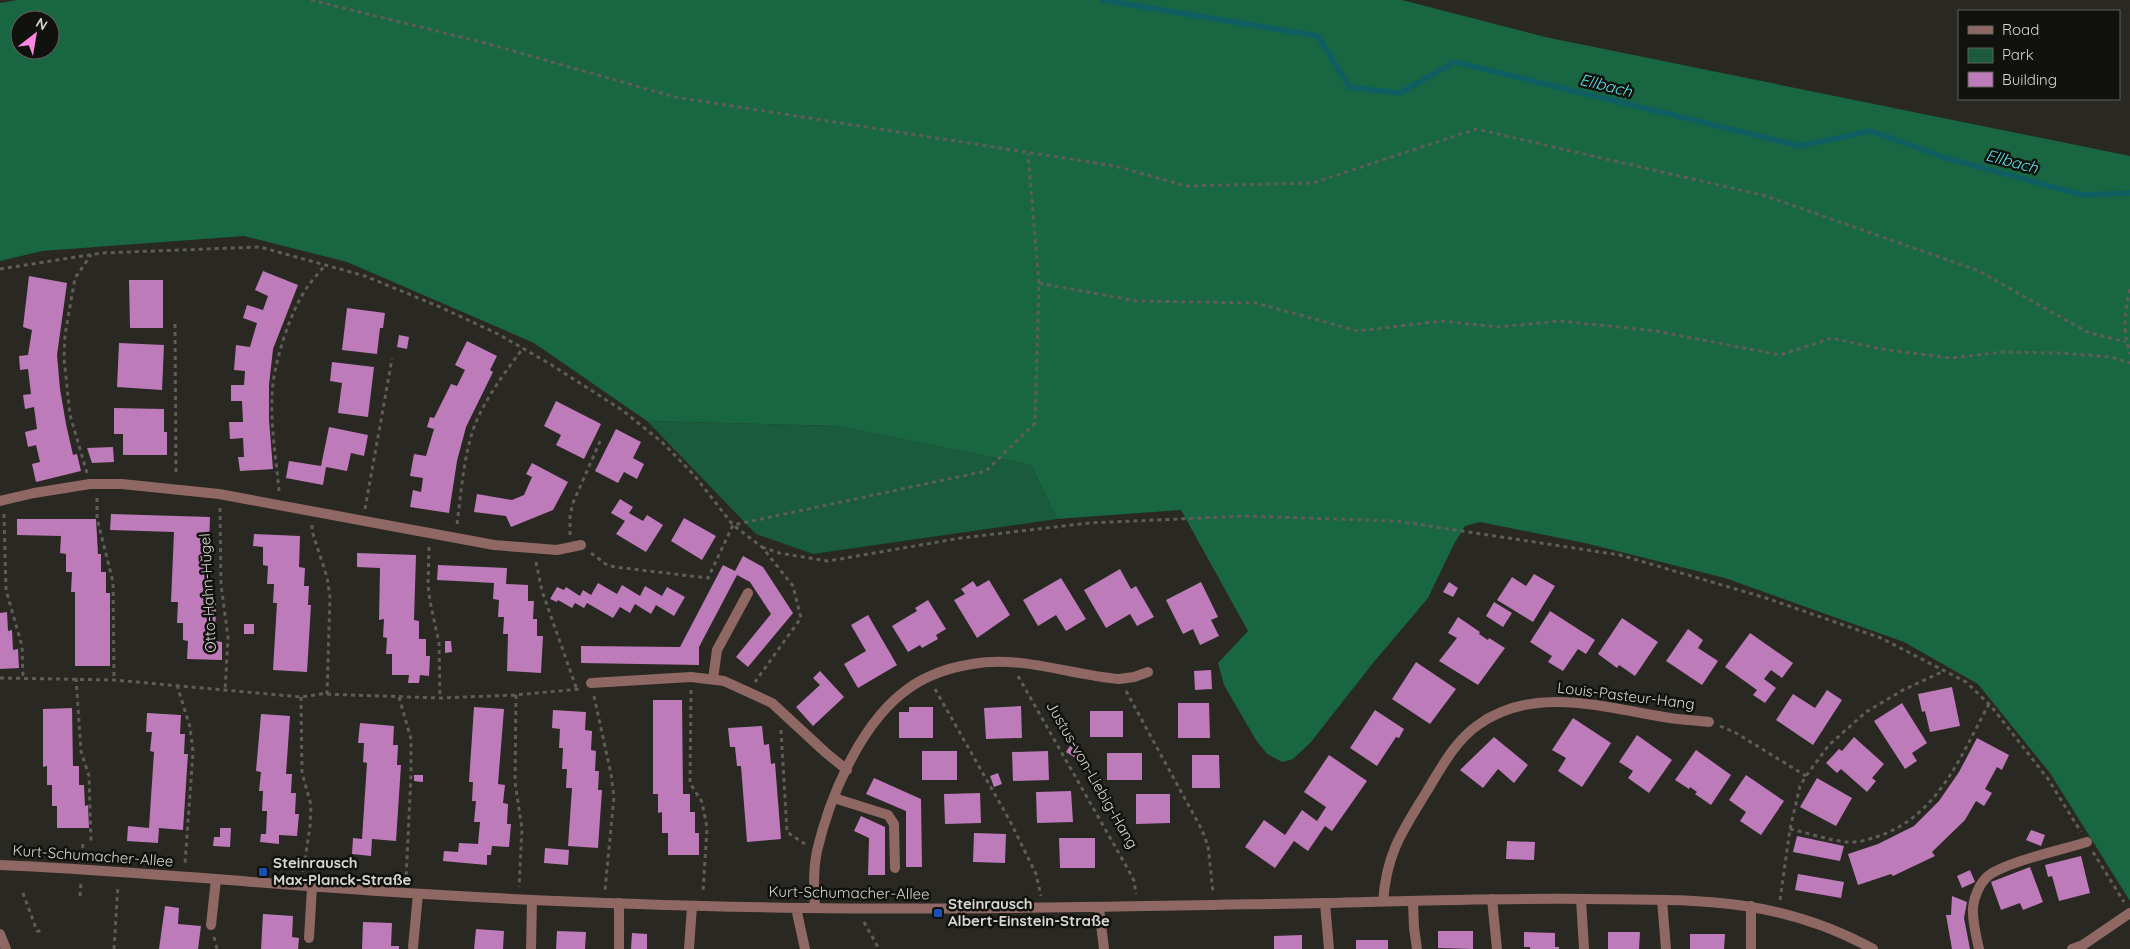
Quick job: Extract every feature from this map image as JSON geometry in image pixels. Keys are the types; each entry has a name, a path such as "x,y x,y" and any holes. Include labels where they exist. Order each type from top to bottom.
{"street":[{"path":"2,501 34,493 93,484 122,484 220,494 363,519 455,538 534,549 557,550 581,545"},
{"path":"713,680 717,650 748,593"},
{"path":"815,908 814,876 817,852 834,798 866,734 900,694 928,677 950,668 973,664 1010,661 1119,679 1134,677 1148,672"},
{"path":"591,683 691,677 724,681 772,703 847,770"},
{"name":"Louis-Pasteur-Hang","path":"1383,902 1386,870 1396,842 1445,761 1456,746 1477,726 1499,712 1527,704 1554,701 1582,703 1668,718 1709,722"},
{"path":"834,798 888,815 894,824 895,868"},
{"path":"1979,949 1973,908 1975,897 1989,876 2030,859 2087,842"},
{"name":"Kurt-Schumacher-Allee","path":"0,865 418,894 697,906 856,909 1042,909 1492,899 1714,901 1751,906 1820,924 1873,949"},
{"path":"211,925 216,879"},
{"path":"309,938 312,887"},
{"path":"413,948 418,894"},
{"path":"1492,899 1496,949"},
{"path":"1581,899 1584,949"},
{"path":"531,949 532,900"},
{"path":"1414,900 1414,928 1417,949"},
{"path":"1662,900 1666,949"},
{"path":"1325,903 1329,949"},
{"path":"619,904 619,949"},
{"path":"689,949 697,906"},
{"path":"1751,906 1751,949"},
{"path":"796,908 805,949"},
{"path":"1099,908 1104,949"},
{"path":"2072,949 2082,945 2128,908"},
{"path":"0,934 6,949"}],"path":[{"path":"311,0 485,43 675,97 1028,154 1115,166 1186,186 1313,183 1476,129 1766,196 1979,271 2087,332 2126,342"},
{"path":"733,525 986,471 1035,423 1039,283 1028,154"},
{"path":"0,269 92,255 260,247 365,276 481,326 523,348 622,410 663,443 694,475 733,525 762,547 793,586 801,618 756,680 750,692"},
{"path":"92,255 75,278 65,335 64,358 70,414 93,484 98,518 113,582 114,680"},
{"path":"280,505 273,429 273,384 279,354 290,322 305,290 325,265"},
{"path":"1039,283 1136,301 1256,303 1358,331 1441,321 1498,327 1560,322 1656,331 1780,355 1832,338 1881,349 1950,358 2003,352 2060,353 2111,357 2130,363"},
{"path":"2130,290 2124,315 2126,342 2130,354"},
{"path":"175,324 176,489"},
{"path":"455,538 464,464 472,432 487,401 523,348"},
{"path":"363,519 392,359"},
{"path":"570,548 570,515 573,503 601,439"},
{"name":"Otto-Hahn-Hügel","path":"220,494 221,585 228,637 225,691"},
{"path":"2,501 6,590 22,646 23,678"},
{"path":"311,510 312,531 327,577 330,597 326,694"},
{"path":"762,547 779,553 828,562 961,538 1089,524 1245,516 1396,521 1620,555 1766,598 1881,638 1966,682 1989,704 2048,779 2128,908"},
{"path":"581,545 607,565 708,578 733,525"},
{"path":"430,533 428,585 440,644 440,698"},
{"path":"534,549 542,591 576,690"},
{"name":"Justus-von-Liebig-Hang","path":"1010,661 1134,881 1137,907"},
{"path":"1778,912 1790,829 1800,786 1806,776 1829,745 1866,712 1903,690 1944,671"},
{"path":"691,677 690,782 702,802 707,828 697,906"},
{"path":"928,677 1010,821 1036,874 1042,909"},
{"path":"0,678 114,680 300,697 326,694 440,698 516,695 576,690 591,683 611,774 614,798 604,903"},
{"name":"Kurt-Schumacher-Allee","path":"76,678 81,751 89,776 91,842"},
{"path":"1119,679 1202,830 1208,846 1214,905"},
{"name":"Kurt-Schumacher-Allee","path":"178,685 190,727 193,752 184,877"},
{"path":"516,695 515,782 522,829 518,899"},
{"path":"300,697 300,755 302,773 311,805 310,827 301,886"},
{"path":"399,697 411,739 405,893"},
{"path":"1790,829 1847,842 1865,841 1887,834 1920,814 1946,781 1989,704"},
{"path":"780,712 788,832 817,852"},
{"path":"1709,722 1736,732 1806,776"},
{"path":"114,949 119,872"},
{"path":"23,893 37,931 42,931"},
{"path":"856,909 879,949"}],"green space":[{"path":"17,0 1402,0 1545,37 2130,156 2130,901 2050,773 1978,684 1904,642 1725,578 1585,543 1480,522 1465,526 1454,544 1428,598 1373,663 1311,742 1293,759 1282,762 1267,754 1256,740 1224,685 1218,663 1248,631 1181,510 1057,519 1031,465 837,426 647,421 534,343 347,262 244,236 42,251 0,261 0,3"},
{"path":"647,421 837,426 1031,465 1057,519 813,554 756,534"}],"building":[{"path":"263,271 298,285 273,349 269,385 269,420 273,469 240,471 238,457 244,457 243,438 230,439 229,422 243,422 242,401 231,401 231,385 244,385 245,371 234,370 236,345 250,347 257,323 243,318 247,305 263,310 268,296 255,290"},
{"path":"29,276 67,283 57,355 66,424 73,455 77,454 81,471 36,482 32,464 40,462 36,445 28,447 25,432 37,429 34,407 25,409 23,395 31,394 28,369 20,370 19,356 28,355 32,330 23,327"},
{"path":"129,280 163,280 163,328 130,328"},
{"path":"347,308 385,313 383,328 380,328 377,354 342,350"},
{"path":"399,335 409,337 407,349 397,347"},
{"path":"467,341 497,356 490,370 493,372 466,427 457,461 449,513 410,507 413,490 421,492 423,478 410,476 414,454 426,456 434,429 427,427 430,417 434,418 451,384 457,386 465,370 455,365"},
{"path":"119,343 164,345 162,390 117,387"},
{"path":"332,362 374,367 368,417 338,413 342,383 330,381"},
{"path":"556,401 601,424 584,459 556,445 561,435 544,426"},
{"path":"114,408 164,409 167,455 123,455 123,434 114,434"},
{"path":"329,427 368,435 364,456 351,453 347,471 326,467 323,485 286,478 289,461 321,466"},
{"path":"616,429 641,442 633,458 644,464 637,479 624,472 618,483 595,471"},
{"path":"113,447 114,462 92,463 87,448"},
{"path":"532,463 568,482 553,510 511,527 506,516 474,512 477,494 512,500 524,495 532,477 526,474"},
{"path":"620,499 633,507 629,513 643,521 647,515 663,525 646,552 616,534 625,521 611,513"},
{"path":"111,514 210,517 207,603 216,603 215,641 222,642 222,660 187,659 188,641 183,640 183,623 177,623 178,602 171,602 174,532 110,530"},
{"path":"684,518 716,536 702,560 671,541"},
{"path":"17,519 96,519 98,554 101,554 101,572 106,572 106,593 110,593 110,666 75,666 75,592 71,592 72,572 66,572 66,554 60,553 61,536 17,535"},
{"path":"254,534 300,536 299,567 305,568 304,586 309,586 308,605 311,605 307,672 273,670 277,603 273,603 274,584 267,584 268,566 263,565 263,547 253,546"},
{"path":"357,553 416,555 414,620 419,621 419,639 426,639 426,656 430,656 429,676 420,675 419,683 408,683 409,675 392,675 392,654 386,654 387,638 383,637 384,619 379,620 380,568 357,567"},
{"path":"743,556 763,567 793,613 748,667 736,657 771,614 750,582 737,575 699,647 699,665 581,663 581,646 680,647 723,565 735,571"},
{"path":"438,565 507,568 506,584 528,585 528,601 534,601 533,619 537,619 537,636 543,636 541,673 507,671 508,634 503,634 504,617 498,617 499,600 493,599 494,583 437,580"},
{"path":"1120,569 1131,589 1136,586 1154,617 1137,626 1130,614 1106,628 1084,590"},
{"path":"1534,574 1555,586 1533,622 1497,600 1512,577 1526,586"},
{"path":"1061,578 1086,619 1066,631 1056,615 1038,626 1023,600"},
{"path":"989,580 1010,615 977,638 954,600 965,594 961,589 973,581 977,587"},
{"path":"1201,582 1218,617 1211,620 1219,636 1200,645 1193,629 1183,634 1166,600"},
{"path":"1449,582 1458,588 1453,597 1443,592"},
{"path":"598,583 617,594 622,585 640,596 645,586 662,596 667,587 685,597 674,616 656,605 651,614 635,604 630,613 620,607 613,618 587,603 584,608 575,603 572,608 558,600 557,602 550,599 557,587 564,590 566,587 580,596 583,590 591,595"},
{"path":"928,600 946,629 936,635 938,639 922,648 920,645 908,652 892,626 917,611 915,608"},
{"path":"1494,602 1512,613 1503,627 1486,616"},
{"path":"1550,611 1595,640 1586,654 1578,649 1563,671 1548,662 1552,656 1530,642"},
{"path":"7,612 8,631 12,630 13,650 18,649 19,668 0,669 0,613"},
{"path":"868,615 897,665 858,688 844,664 866,651 851,625"},
{"path":"1458,617 1488,640 1489,638 1505,648 1478,685 1439,661 1457,638 1448,633"},
{"path":"1622,618 1658,642 1635,676 1619,665 1617,668 1598,654"},
{"path":"244,624 254,624 254,634 244,634"},
{"path":"1688,629 1703,640 1698,648 1718,661 1702,685 1666,661"},
{"path":"1750,633 1793,663 1782,678 1771,670 1764,679 1776,688 1765,703 1753,695 1757,690 1725,667"},
{"path":"445,641 451,641 452,652 445,653"},
{"path":"1416,662 1456,689 1430,724 1392,699"},
{"path":"1211,670 1212,689 1195,690 1194,671"},
{"path":"820,671 844,697 813,726 796,707 820,685 813,678"},
{"path":"1952,687 1960,726 1930,732 1925,711 1922,712 1918,694"},
{"path":"1827,690 1842,700 1813,745 1776,720 1793,694 1815,708"},
{"path":"653,700 682,700 683,794 690,794 690,812 695,812 695,833 699,833 699,855 668,855 668,833 662,833 662,812 658,813 658,794 653,794"},
{"path":"1178,703 1209,703 1210,738 1178,738"},
{"path":"1902,703 1927,743 1912,753 1917,761 1905,769 1874,721"},
{"path":"1021,706 1022,738 986,739 984,708"},
{"path":"474,707 504,709 498,784 505,785 503,803 508,804 507,824 511,824 509,847 492,846 491,855 487,855 487,865 443,861 444,851 458,852 459,843 478,844 480,822 474,822 476,801 472,801 473,782 469,782"},
{"path":"909,707 933,707 933,738 899,738 899,712 909,712"},
{"path":"72,708 73,766 79,766 79,785 84,785 85,806 88,805 89,828 57,828 57,806 52,806 52,785 47,785 47,766 43,767 43,709"},
{"path":"553,710 586,712 585,730 592,731 591,750 596,751 595,771 599,771 598,790 602,790 598,848 568,846 572,788 566,788 567,769 562,769 563,748 559,748 560,729 552,728"},
{"path":"1375,710 1404,729 1399,738 1396,737 1377,766 1350,748"},
{"path":"1090,711 1123,711 1123,737 1090,737"},
{"path":"147,713 181,715 180,734 185,734 184,754 188,754 183,830 159,828 158,843 127,841 128,826 149,828 154,752 150,751 152,732 146,732"},
{"path":"261,714 290,716 286,774 292,774 291,793 296,793 295,814 299,814 297,836 279,835 279,844 260,842 261,834 266,834 267,811 262,811 263,791 259,791 261,772 256,771"},
{"path":"1573,718 1611,743 1582,787 1558,771 1566,758 1552,750"},
{"path":"360,723 394,726 393,745 398,745 397,765 401,765 396,841 372,839 371,856 352,854 353,838 362,839 367,763 363,762 364,743 358,743"},
{"path":"762,726 764,745 769,744 771,764 775,763 781,839 747,842 741,766 737,766 735,747 730,747 728,728"},
{"path":"1637,735 1672,760 1649,793 1628,778 1633,771 1619,762"},
{"path":"1494,737 1528,765 1514,783 1498,769 1483,788 1460,770"},
{"path":"1854,737 1884,764 1872,778 1876,781 1867,792 1841,769 1837,773 1826,763 1839,749 1842,751"},
{"path":"1977,738 2009,755 2002,770 1997,767 1985,789 1992,793 1984,806 1976,801 1965,820 1932,852 1935,856 1893,876 1891,874 1858,885 1848,854 1878,844 1914,826 1939,801 1959,772"},
{"path":"1070,746 1083,753 1079,760 1066,752"},
{"path":"1696,750 1731,775 1711,805 1695,794 1697,792 1690,787 1689,789 1675,780"},
{"path":"922,751 957,751 957,780 922,780"},
{"path":"1048,751 1049,780 1013,781 1012,752"},
{"path":"1107,753 1142,753 1142,780 1107,780"},
{"path":"1192,755 1219,755 1220,788 1192,788"},
{"path":"1329,755 1367,781 1332,831 1325,826 1308,851 1294,841 1275,868 1245,847 1264,820 1285,835 1302,810 1317,821 1326,807 1304,792"},
{"path":"998,773 1002,784 994,787 990,776"},
{"path":"414,775 423,775 423,782 414,781"},
{"path":"1746,775 1784,801 1761,835 1740,821 1746,812 1729,800"},
{"path":"874,778 921,799 922,867 906,867 906,811 866,794"},
{"path":"1817,778 1852,798 1836,826 1800,807"},
{"path":"1071,791 1073,822 1037,823 1036,792"},
{"path":"980,793 981,823 945,824 944,794"},
{"path":"1136,794 1170,794 1170,823 1136,824"},
{"path":"861,816 885,827 885,875 868,875 869,838 854,831"},
{"path":"220,828 231,828 230,847 213,846 214,837 220,837"},
{"path":"2031,830 2045,835 2041,846 2026,840"},
{"path":"974,833 1006,834 1005,863 973,862"},
{"path":"1797,836 1844,846 1840,861 1793,852"},
{"path":"1059,838 1095,838 1095,868 1060,868"},
{"path":"1507,841 1535,842 1534,860 1506,859"},
{"path":"545,848 569,850 568,865 544,863"},
{"path":"2081,856 2090,893 2059,901 2052,876 2048,877 2045,865"},
{"path":"2030,867 2043,902 2023,910 2020,903 2001,910 1991,882"},
{"path":"1970,870 1975,882 1962,888 1957,876"},
{"path":"1798,874 1844,882 1841,898 1795,890"},
{"path":"1952,896 1967,902 1964,918 1970,949 1952,949 1946,915 1951,915"},
{"path":"165,906 179,908 178,924 201,926 198,949 159,949"},
{"path":"263,914 293,916 292,937 299,938 298,949 261,949"},
{"path":"363,922 392,923 391,946 399,946 399,949 362,949"},
{"path":"476,929 504,931 503,949 474,949"},
{"path":"557,931 586,932 585,949 556,949"},
{"path":"1438,931 1473,931 1473,949 1438,948"},
{"path":"1524,932 1555,933 1555,947 1559,947 1559,949 1530,949 1530,947 1524,947"},
{"path":"1608,932 1640,932 1639,949 1608,949"},
{"path":"632,933 647,934 647,949 631,949"},
{"path":"1690,934 1725,934 1724,949 1690,949"},
{"path":"1302,935 1302,949 1274,949 1274,936"},
{"path":"1356,940 1388,940 1388,949 1356,949"}],"waterway":[{"name":"Ellbach","path":"1102,0 1318,36 1349,87 1400,93 1455,62 1800,146 1871,131 1946,158 2083,195 2130,193"}],"place":[{"name":"Steinrausch Max-Planck-Straße","path":"263,872"},
{"name":"Steinrausch Albert-Einstein-Straße","path":"938,913"}]}
